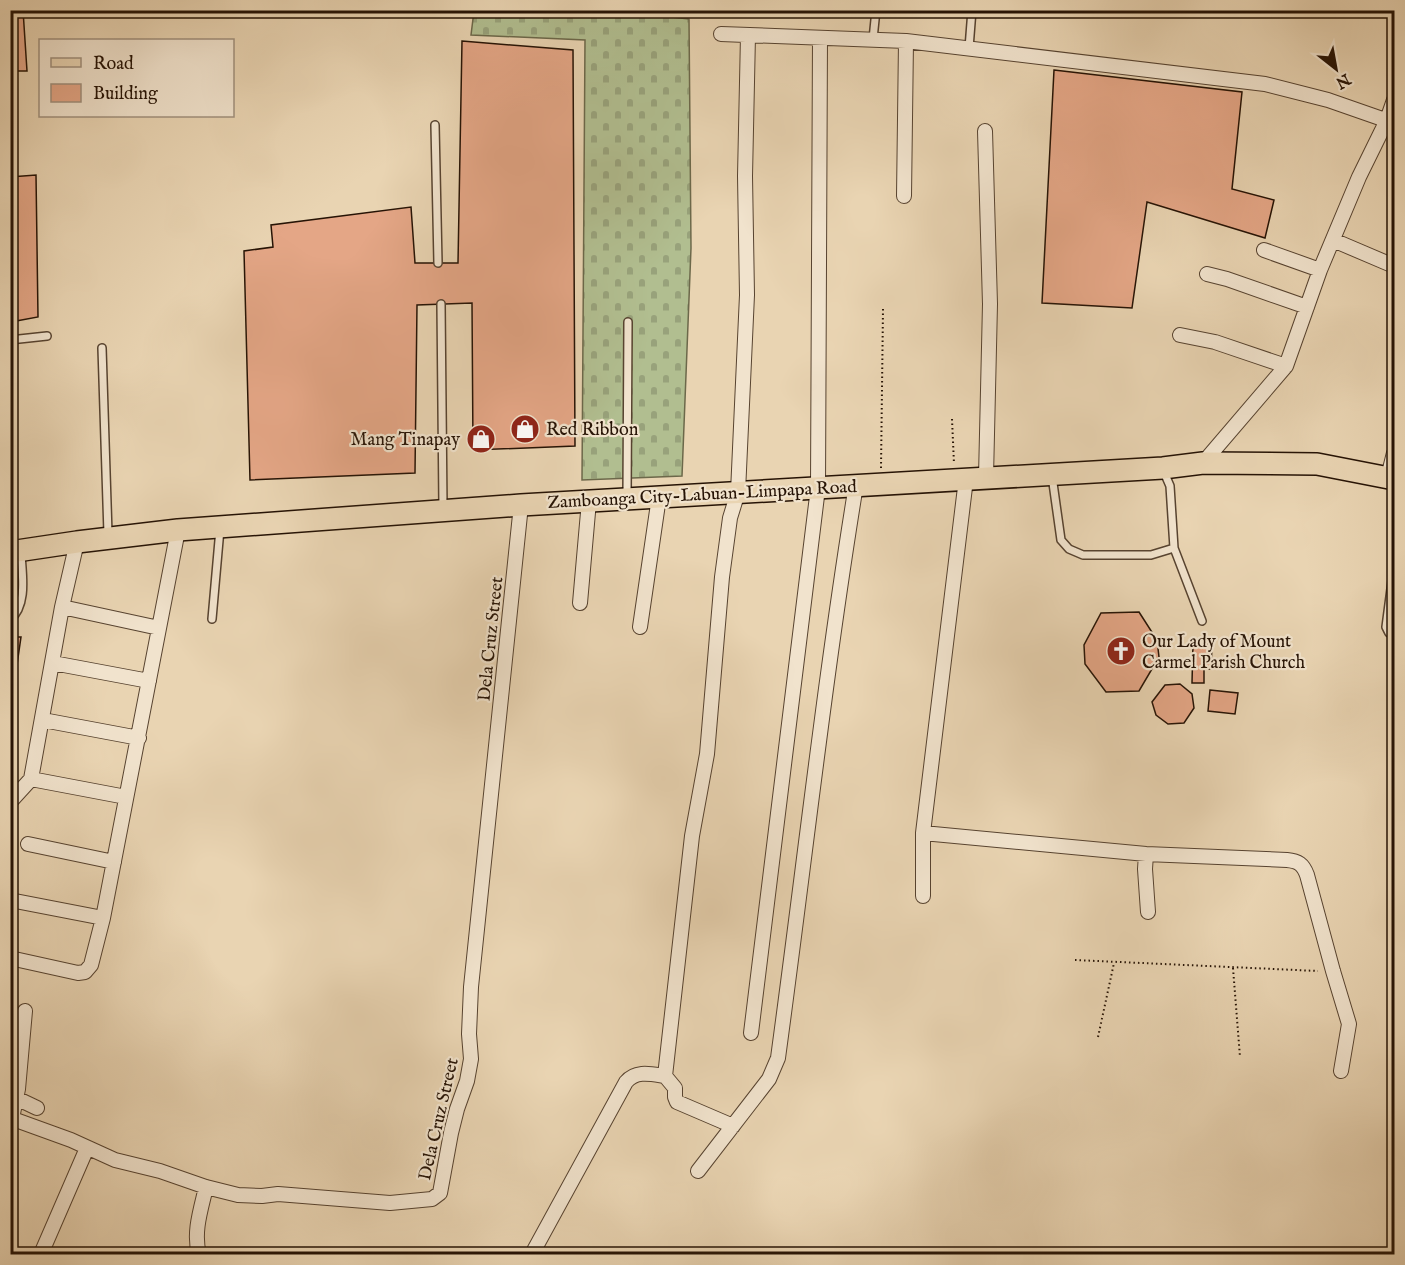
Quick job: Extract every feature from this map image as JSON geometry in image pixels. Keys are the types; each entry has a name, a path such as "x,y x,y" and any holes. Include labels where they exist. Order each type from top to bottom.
{"main road":[{"name":"Zamboanga City-Labuan-Limpapa Road","path":"15,552 178,530 521,505 1163,468 1203,463 1317,464 1391,478"}],"street":[{"path":"721,34 906,41 1265,84 1328,100 1391,121"},
{"path":"665,1076 692,836 707,754 722,578 730,518 738,492 747,295 745,176 748,35"},
{"path":"751,1033 818,488 820,38"},
{"path":"904,196 906,41"},
{"path":"1203,463 1286,366 1320,270 1359,177 1391,121 1395,100"},
{"path":"923,896 923,833 990,304 986,131"},
{"path":"1333,240 1395,266"},
{"path":"1264,250 1320,270"},
{"path":"1207,274 1307,307"},
{"path":"1180,335 1215,342 1286,366"},
{"path":"1391,478 1395,453"},
{"path":"698,1171 769,1079 778,1058 822,711 856,485"},
{"path":"640,627 659,497"},
{"path":"580,603 590,501"},
{"name":"Dela Cruz Street","path":"12,1124 71,1140 115,1160 238,1195 278,1194 390,1203 432,1199 440,1193 451,1133 467,1081 471,1059 469,1034 472,975 521,505"},
{"path":"10,958 78,973 85,972 91,965 103,918 139,738 178,530"},
{"path":"10,802 31,779 76,542"},
{"path":"62,608 159,628"},
{"path":"53,663 149,681"},
{"path":"43,720 139,738"},
{"path":"31,779 126,797"},
{"path":"923,833 1146,854 1298,862 1307,875 1349,1024 1341,1071"},
{"path":"28,844 114,862"},
{"path":"1146,854 1148,912"},
{"path":"10,900 103,918"},
{"path":"12,1124 25,1011"},
{"path":"532,1254 631,1076 638,1073 665,1076 675,1088 677,1102 733,1125"},
{"path":"15,1092 37,1107"},
{"path":"41,1254 87,1148"},
{"path":"199,1254 196,1233 206,1187"}],"lane":[{"path":"873,39 876,10"},
{"path":"969,48 972,10"},
{"path":"435,125 438,263"},
{"path":"441,304 443,511"},
{"path":"627,499 628,322"},
{"path":"10,340 47,336"},
{"path":"102,348 108,539"},
{"path":"1163,468 1170,486 1174,548 1202,621"},
{"path":"1052,473 1061,540 1069,549 1083,555 1151,555 1174,548"},
{"path":"212,619 221,527"},
{"path":"10,620 21,604 22,580 15,552"},
{"path":"1395,566 1386,627 1389,633 1395,632"}],"path":[{"path":"881,484 883,309"},
{"path":"952,419 969,478"},
{"path":"1075,960 1333,971"},
{"path":"1098,1037 1114,963"},
{"path":"1233,968 1240,1057"}],"green space":[{"path":"664,10 663,16 689,19 691,248 682,476 582,480 585,40 471,35 474,11"}],"building":[{"path":"10,10 23,10 27,71 10,71"},
{"path":"462,41 573,50 575,446 473,450 472,303 417,305 415,473 250,480 244,251 273,247 271,225 411,207 415,263 458,263"},
{"path":"1054,70 1242,92 1232,189 1274,200 1265,238 1147,202 1132,308 1042,303"},
{"path":"36,175 38,317 10,324 10,177"},
{"name":"Our Lady of Mount Carmel Parish Church","path":"1139,612 1157,640 1159,657 1139,691 1106,692 1085,664 1084,645 1101,613"},
{"path":"10,637 21,637 10,713"},
{"path":"1193,644 1212,644 1211,669 1204,669 1204,683 1192,683"},
{"path":"1180,684 1192,694 1194,708 1184,723 1168,724 1156,715 1152,702 1165,685"},
{"path":"1210,690 1238,693 1235,714 1208,711"}],"place":[{"name":"Red Ribbon","path":"525,429"},
{"name":"Mang Tinapay","path":"481,439"},
{"name":"Our Lady of Mount Carmel Parish Church","path":"1121,651"}]}
